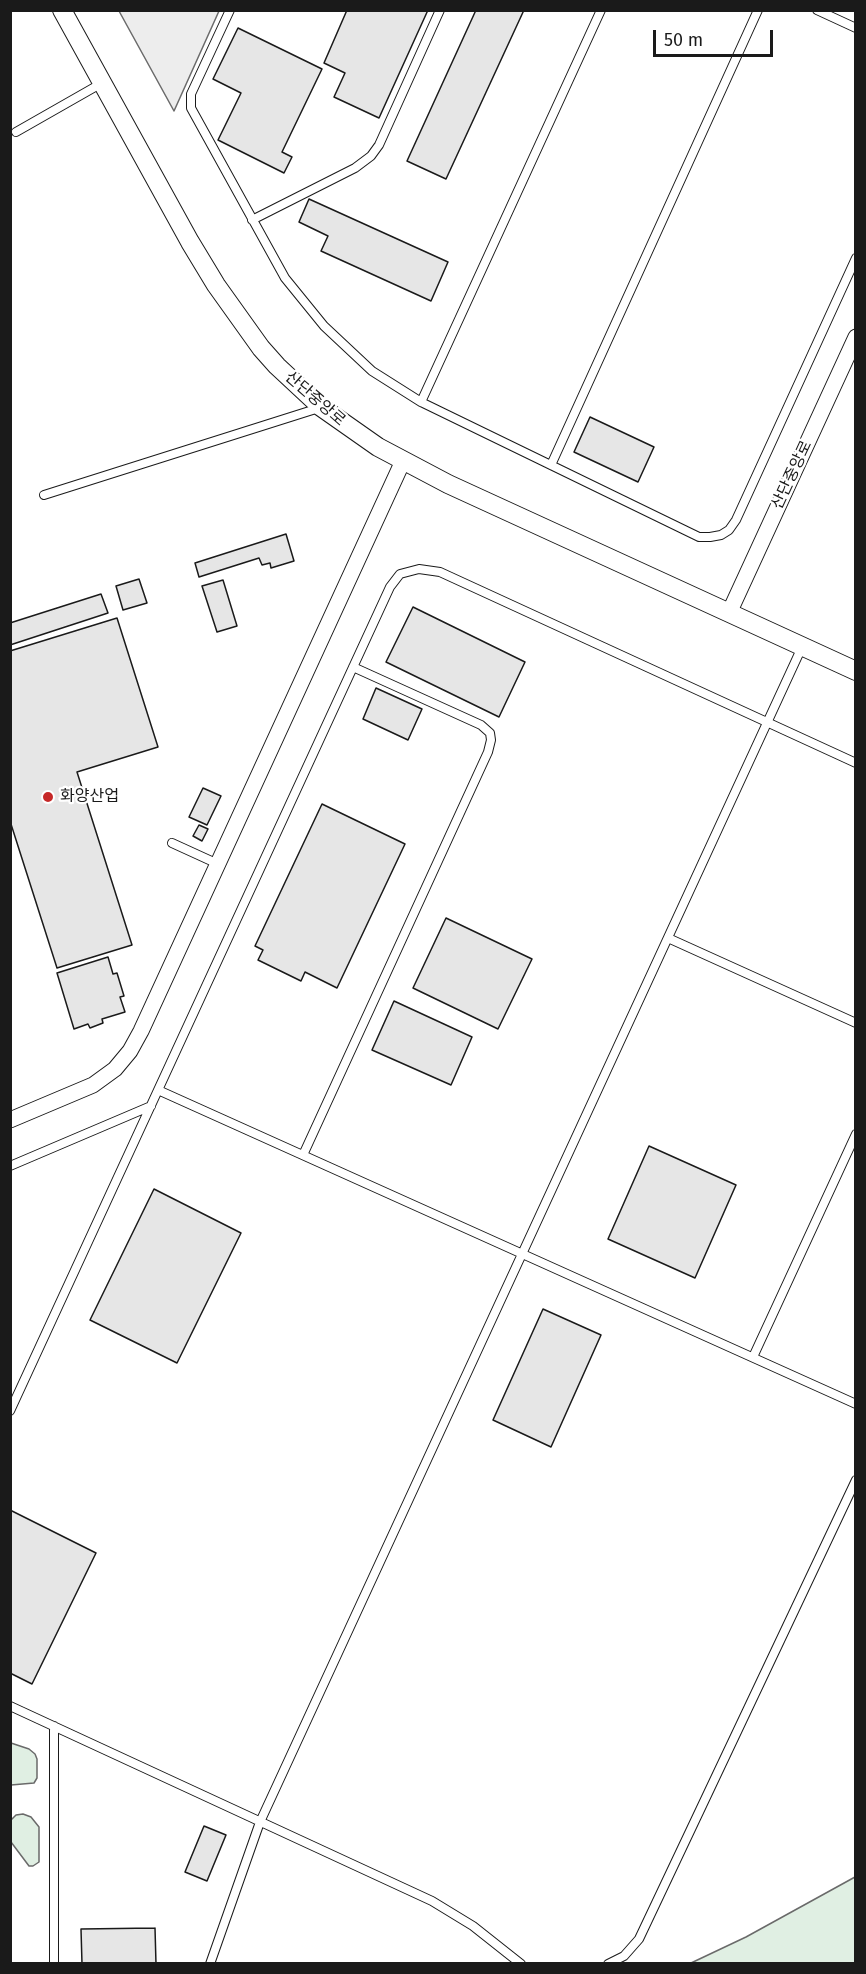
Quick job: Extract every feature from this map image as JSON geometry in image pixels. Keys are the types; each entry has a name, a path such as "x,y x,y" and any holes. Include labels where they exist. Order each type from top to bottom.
{"street":[{"name":"산단중앙로","path":"62,10 190,242 231,307 277,366 321,407 354,432 403,461 855,671"},
{"name":"산단중앙로","path":"729,613 855,337"},
{"path":"10,1120 105,1077 123,1060 141,1031 403,461"}],"lane":[{"path":"230,10 191,94 190,105 288,283 324,326 372,371 421,402 699,537 710,537 726,532 736,520 855,258"},
{"path":"252,220 355,168 371,156 379,145 440,10"},
{"path":"421,402 601,10"},
{"path":"551,465 758,10"},
{"path":"817,10 855,28"},
{"path":"16,132 102,83"},
{"path":"44,495 321,407"},
{"path":"10,1411 396,578 406,571 426,568 440,572 855,763"},
{"path":"210,1964 260,1822 802,646"},
{"path":"303,1155 483,763 491,740 490,733 481,725 353,667"},
{"path":"172,843 218,864"},
{"path":"668,938 855,1023"},
{"path":"158,1090 855,1404"},
{"path":"10,1166 151,1106"},
{"path":"753,1357 855,1134"},
{"path":"608,1964 624,1956 639,1939 855,1480"},
{"path":"10,1706 432,1901 473,1926 521,1964"},
{"path":"54,1726 54,1964"}],"green space":[{"path":"11,1743 29,1749 35,1754 37,1778 34,1783 11,1785"},
{"path":"23,1814 31,1817 39,1827 39,1862 33,1866 29,1866 11,1842 11,1820 16,1815"},
{"path":"855,1877 855,1963 691,1963 746,1937"}],"shaded area":[{"path":"119,11 219,11 174,111"}],"building":[{"path":"347,10 428,10 379,118 334,97 345,73 324,63"},
{"path":"476,10 524,10 446,179 407,161"},
{"path":"238,28 322,69 282,152 292,157 284,173 218,140 241,93 213,79"},
{"path":"309,199 448,262 431,301 321,251 328,236 299,222"},
{"path":"590,417 654,447 638,482 574,452"},
{"path":"286,534 294,561 271,568 270,563 262,565 259,558 199,577 195,563"},
{"path":"139,579 147,603 123,610 116,586"},
{"path":"223,580 237,626 217,632 202,586"},
{"path":"101,594 108,613 10,645 10,623"},
{"path":"413,607 525,662 499,717 386,662"},
{"name":"화양산업","path":"117,618 158,747 77,772 132,945 57,968 10,821 10,651"},
{"path":"376,688 422,709 408,740 363,719"},
{"path":"203,788 221,796 207,825 189,817"},
{"path":"322,804 405,844 337,988 305,972 301,981 258,960 263,950 255,946"},
{"path":"199,825 208,829 202,841 193,836"},
{"path":"446,918 532,959 498,1029 413,988"},
{"path":"108,957 113,974 117,973 124,996 120,997 125,1012 102,1019 103,1023 90,1028 88,1024 74,1029 57,973"},
{"path":"394,1001 472,1037 451,1085 372,1050"},
{"path":"649,1146 736,1185 695,1278 608,1239"},
{"path":"154,1189 241,1233 177,1363 90,1320"},
{"path":"543,1309 601,1335 551,1447 493,1420"},
{"path":"10,1510 96,1553 32,1684 10,1673"},
{"path":"204,1826 226,1835 207,1881 185,1872"},
{"path":"155,1928 156,1964 82,1964 81,1929"}],"place":[{"name":"화양산업","path":"48,797"}]}
